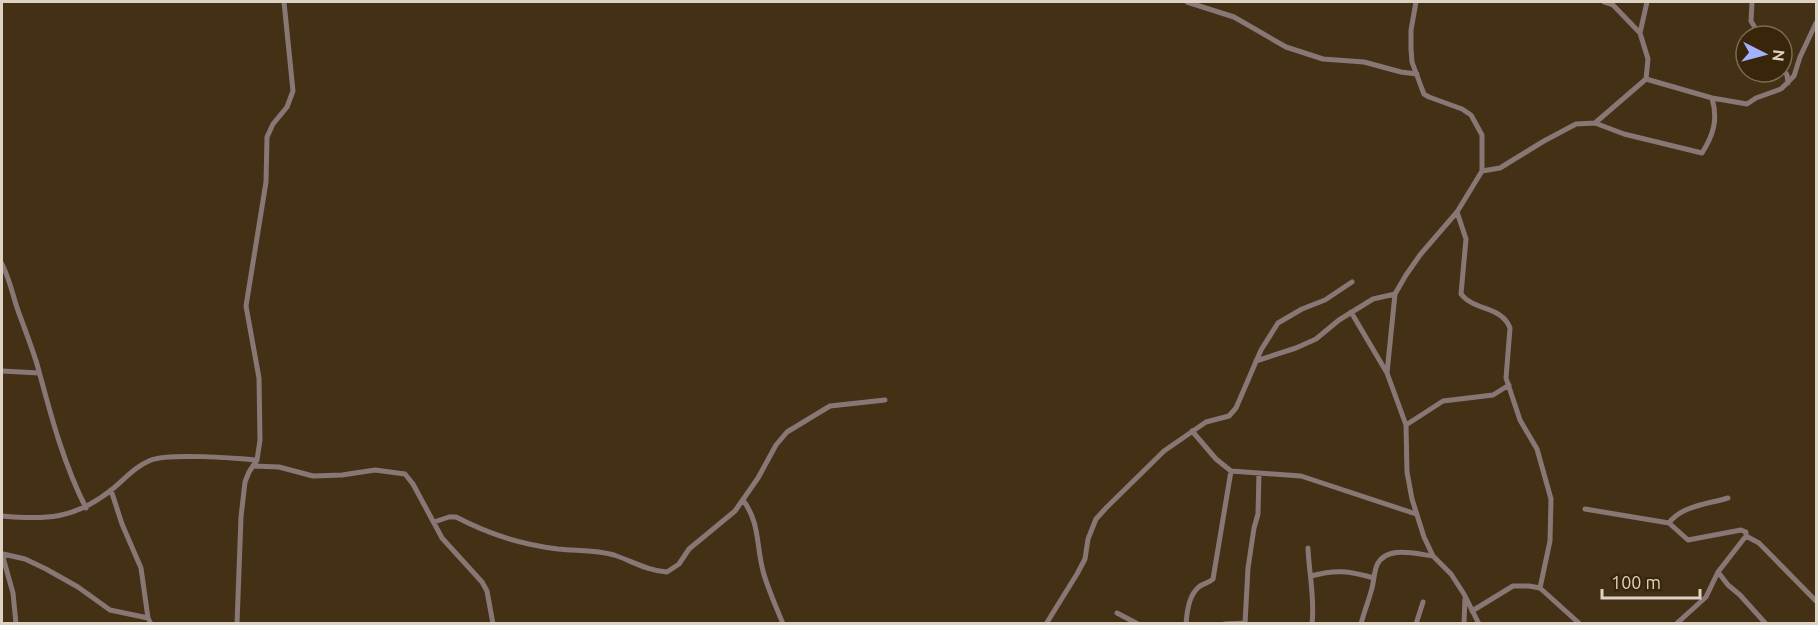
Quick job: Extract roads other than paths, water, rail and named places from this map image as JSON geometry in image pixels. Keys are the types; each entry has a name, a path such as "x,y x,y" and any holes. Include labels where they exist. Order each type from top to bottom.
{"street":[{"path":"237,624 241,517 245,482 255,463 260,440 259,378 246,306 266,182 267,137 273,124 287,107 293,91 284,2"},
{"path":"1187,2 1234,17 1286,47 1323,59 1364,62 1417,74"},
{"path":"1387,373 1395,294 1416,261 1457,212 1482,171 1482,135 1471,115 1462,109 1424,94 1412,62 1411,30 1416,2"},
{"path":"1595,123 1646,79 1648,59 1640,33 1613,5 1604,2"},
{"path":"1640,33 1647,2"},
{"path":"1752,2 1753,24"},
{"path":"1794,76 1816,23"},
{"path":"1646,79 1712,98 1747,104 1786,84"},
{"path":"1482,171 1500,168 1576,124 1595,123 1624,134 1702,153 1710,139 1716,113 1712,98"},
{"path":"1457,212 1466,239 1461,294 1465,300 1500,314 1508,321 1510,328 1506,378 1520,420 1537,449 1551,500 1550,541 1540,588"},
{"path":"2,264 14,291 43,392 76,488 86,508"},
{"path":"1046,624 1085,559 1088,538 1096,519 1164,451 1206,422 1229,416 1236,408 1261,350 1278,322 1325,300 1352,282"},
{"path":"1256,361 1316,339 1351,312 1373,299 1395,294"},
{"path":"1351,312 1387,373 1406,425 1407,472 1416,514 1433,556 1451,574 1479,624"},
{"path":"2,371 39,373"},
{"path":"1406,425 1443,401 1493,395 1509,385"},
{"path":"434,522 456,517 513,542 603,553 667,572 679,564 689,549 735,511 758,478 776,445 787,432 830,406 885,400"},
{"path":"1192,431 1216,459 1230,471 1301,476 1416,514"},
{"path":"2,516 46,519 86,508 111,490 136,467 154,459 223,458 279,467 314,476 375,470 405,474 436,529 482,582 487,591 493,624"},
{"path":"1186,624 1188,608 1194,593 1199,587 1213,579 1230,471"},
{"path":"1224,624 1245,623 1248,568 1258,514 1259,473"},
{"path":"16,624 12,593 2,556 25,559 78,587 110,610 150,621 141,568 122,524 111,490"},
{"path":"1669,523 1674,515 1684,510 1728,498"},
{"path":"743,500 755,522 763,570 772,600 783,624"},
{"path":"1585,508 1669,523 1688,540 1741,530 1746,532 1746,537 1718,572 1706,597 1676,624"},
{"path":"1746,537 1759,543 1816,601"},
{"path":"1308,548 1314,606 1312,624"},
{"path":"1361,624 1377,565 1387,554 1407,552 1433,556"},
{"path":"1311,576 1330,571 1374,578"},
{"path":"1718,572 1766,624"},
{"path":"1472,610 1513,586 1523,585 1540,588 1580,624"},
{"path":"1464,594 1464,624"},
{"path":"1416,624 1423,602"},
{"path":"1117,614 1138,624"}]}
